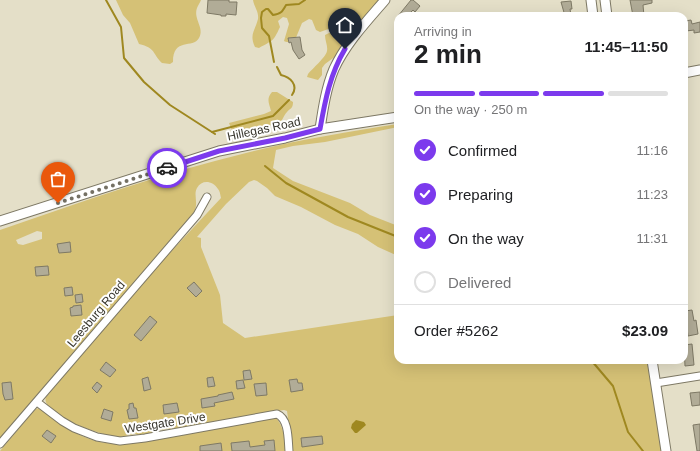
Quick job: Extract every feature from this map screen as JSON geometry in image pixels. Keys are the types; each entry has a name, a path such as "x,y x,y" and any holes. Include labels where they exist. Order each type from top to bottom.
{"main road":[{"path":"320,129 330,83 339,59 345,49 385,0"},
{"path":"591,0 592,12"},
{"path":"605,0 606,12"},
{"path":"688,72 700,70"},
{"name":"Hillegas Road","path":"0,221 219,151 285,138 320,129 394,118"},
{"path":"653,364 666,451"}],"street":[{"name":"Leesburg Road","path":"0,444 197,215 206,197"},
{"path":"656,383 700,376"},
{"name":"Westgate Drive","path":"37,402 74,428 97,437 120,441 145,438 274,415 281,416 284,420 289,451"}],"shaded area":[{"path":"116,0 201,0 196,12 201,31 199,38 192,43 180,46 176,49 173,62 170,64 162,63 151,49 139,44 130,23 123,15"},
{"path":"253,0 380,0 360,22 340,53 325,64 322,68 322,75 318,80 307,77 308,74 326,54 327,47 325,35 329,33 337,33 340,31 339,26 320,32 316,30 312,20 309,19 302,23 295,40 287,42 284,41 289,24 287,18 283,17 278,21 280,27 272,40 259,48 255,47 253,43 253,33 258,16"},
{"path":"272,92 277,92 293,102 292,107 282,120 270,125 243,131 234,136 229,123 271,111 269,99"},
{"path":"394,125 394,128 276,150 273,168 293,181 350,203 370,215 394,224 394,254 378,247 358,234 335,225 301,207 275,196 257,181 254,180 249,182 226,204 197,237 201,238 201,247 220,295 223,323 245,338 394,316 394,364 649,364 662,451 0,451 32,413 39,408 76,433 99,442 126,443 143,441 136,434 121,437 113,436 102,434 75,424 53,411 47,404 46,397 151,273 221,198 219,191 213,184 205,182 199,185 196,191 196,205 194,212 57,374 0,438 0,230 122,188 215,161 265,148","holes":["37,231 42,232 42,239 23,245 18,244 16,240","284,410 287,411 290,433 285,439 283,430 275,417 247,416","175,428 172,437 156,439 158,430"]},
{"path":"356,420 364,422 366,425 355,433 351,428 352,424"}],"building":[{"path":"208,0 229,0 229,2 237,2 236,15 226,14 226,16 221,16 207,13"},
{"path":"411,0 420,6 415,12 413,10 411,12 401,12"},
{"path":"630,0 652,0 652,3 643,5 644,12 632,12"},
{"path":"571,1 572,9 570,9 570,12 564,12 561,2"},
{"path":"688,20 691,20 692,24 700,22 700,32 694,33 694,30 688,31"},
{"path":"300,37 302,50 305,55 299,59 293,50 291,42 289,43 288,38"},
{"path":"70,242 71,252 59,253 57,244"},
{"path":"48,266 49,275 36,276 35,267"},
{"path":"194,282 202,291 196,297 187,288"},
{"path":"72,287 73,295 65,296 64,288"},
{"path":"82,294 83,302 76,303 75,295"},
{"path":"81,305 82,315 71,316 70,308"},
{"path":"692,310 694,321 696,320 698,334 688,336 688,311"},
{"path":"150,316 157,322 141,341 134,335"},
{"path":"688,344 692,344 694,365 685,366 685,364 688,364"},
{"path":"106,362 116,370 110,377 100,370"},
{"path":"250,370 252,379 244,380 243,371"},
{"path":"148,377 151,389 144,391 142,379"},
{"path":"213,377 215,386 208,387 207,378"},
{"path":"297,379 298,383 302,383 303,390 291,392 289,380"},
{"path":"243,380 245,388 237,389 236,381"},
{"path":"11,382 13,399 5,400 2,383"},
{"path":"97,382 102,386 97,393 92,388"},
{"path":"266,383 267,395 256,396 254,384"},
{"path":"232,392 234,399 214,403 215,406 202,408 201,399"},
{"path":"700,392 700,405 692,406 690,393"},
{"path":"133,403 134,408 136,408 138,418 129,419 127,410 129,409 129,404"},
{"path":"177,403 179,412 164,414 163,405"},
{"path":"104,409 113,412 111,421 101,418"},
{"path":"700,424 700,451 697,451 693,425"},
{"path":"47,430 56,436 51,443 42,436"},
{"path":"322,436 323,444 302,447 301,438"},
{"path":"274,440 275,451 232,451 231,443 249,441 250,447 265,445 264,441"},
{"path":"221,443 222,451 200,451 200,446"}],"waterway":[{"path":"106,0 121,27 124,58 144,82 170,105 215,134"},
{"path":"274,62 269,36 262,28 262,12 268,9 273,15 278,14 286,5 299,4 305,0"},
{"path":"277,67 281,75 288,78 294,85 292,95"},
{"path":"212,132 273,116 289,100"},
{"path":"265,166 286,183 348,217 394,235"},
{"path":"594,364 613,386 628,432 643,451"}],"way so far":[{"path":"58,203 167,168"}],"route":[{"path":"167,168 219,151 285,138 320,129 324,102 334,71 345,49"}]}
